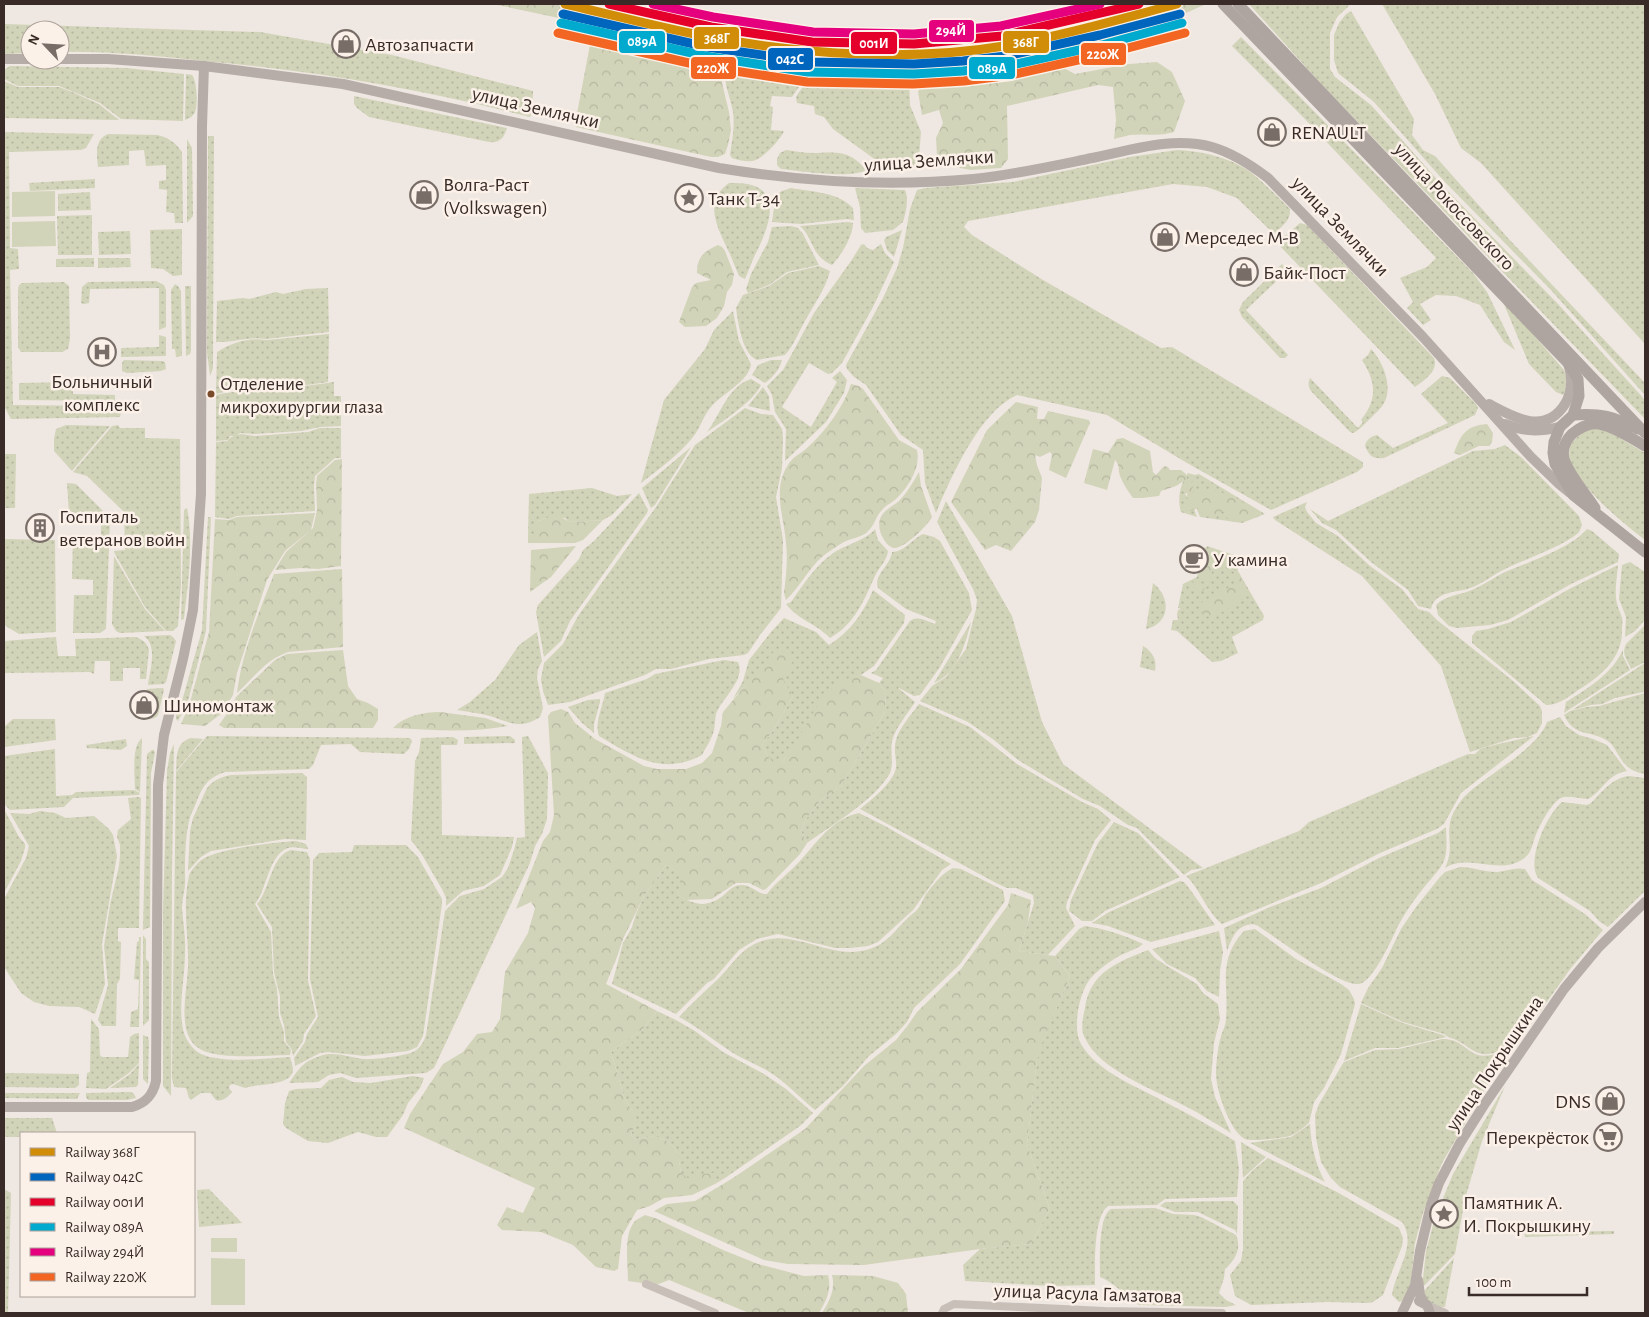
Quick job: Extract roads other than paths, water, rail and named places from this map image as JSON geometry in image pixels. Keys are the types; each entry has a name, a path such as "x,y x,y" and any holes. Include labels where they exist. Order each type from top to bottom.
{"highway":[{"name":"улица Рокоссовского","path":"1223,4 1567,362 1578,379 1580,387 1573,415"},
{"name":"улица Рокоссовского","path":"1238,4 1645,433"},
{"path":"1573,495 1555,464 1553,453 1554,442 1560,427 1573,415 1594,413 1606,416 1645,433"},
{"path":"1600,516 1569,471 1564,458 1564,445 1570,436 1582,426 1594,423 1610,428 1645,446"},
{"name":"улица Землячки","path":"1573,495 1645,552"}],"main road":[{"path":"4,59 20,59"},
{"name":"улица Землячки","path":"70,59 108,59 204,66 342,84 719,168 772,176 848,183 877,184 974,179 1056,166 1146,146 1184,142 1212,147 1244,160 1268,178 1423,337 1531,456 1573,495"},
{"path":"4,1107 132,1107 139,1105 149,1098 156,1081 158,784 164,735 193,610 200,494 204,66"},
{"path":"1479,399 1519,419 1530,422 1550,419 1558,413 1570,393 1572,383 1567,362"},
{"path":"1503,423 1531,431 1543,431 1560,427"},
{"name":"улица Покрышкина","path":"1404,1309 1415,1285 1425,1226 1439,1183 1476,1116 1564,989 1598,948 1645,902"},
{"name":"улица Покрышкина","path":"1418,1269 1418,1288 1427,1307"},
{"path":"1404,1309 1415,1300 1427,1307"}],"street":[{"path":"646,1284 715,1313"},
{"name":"улица Расула Гамзатова","path":"942,1313 944,1309 954,1304 1105,1311 1222,1313"},
{"path":"1427,1307 1445,1313"}],"rail line":[{"name":"368Г","path":"565,4 673,30 745,43 818,52 894,55 968,51 1004,46 1069,32 1177,4"},
{"name":"001И","path":"609,4 711,27 812,42 914,44 1002,36 1139,4"},
{"name":"294Й","path":"653,4 713,17 813,32 914,34 1001,26 1100,4"},
{"name":"042С","path":"563,14 707,47 810,62 914,64 1006,56 1100,35 1180,14"},
{"name":"089А","path":"561,23 705,56 808,72 914,74 1008,66 1102,45 1182,23"},
{"name":"220Ж","path":"558,33 702,66 807,82 913,84 964,81 1011,75 1105,54 1185,33"}],"place":[{"name":"Автозапчасти","path":"346,44"},
{"name":"RENAULT","path":"1272,132"},
{"name":"Волга-Раст (Volkswagen)","path":"424,195"},
{"name":"Танк Т-34","path":"689,198"},
{"name":"Мерседес M-B","path":"1165,237"},
{"name":"Байк-Пост","path":"1244,272"},
{"name":"Больничный комплекс","path":"102,352"},
{"name":"Отделение микрохирургии глаза","path":"211,394"},
{"name":"Госпиталь ветеранов войн","path":"40,528"},
{"name":"У камина","path":"1194,559"},
{"name":"Шиномонтаж","path":"144,705"},
{"name":"DNS","path":"1610,1101"},
{"name":"Перекрёсток","path":"1608,1137"},
{"name":"Памятник А. И. Покрышкину","path":"1444,1214"}]}
